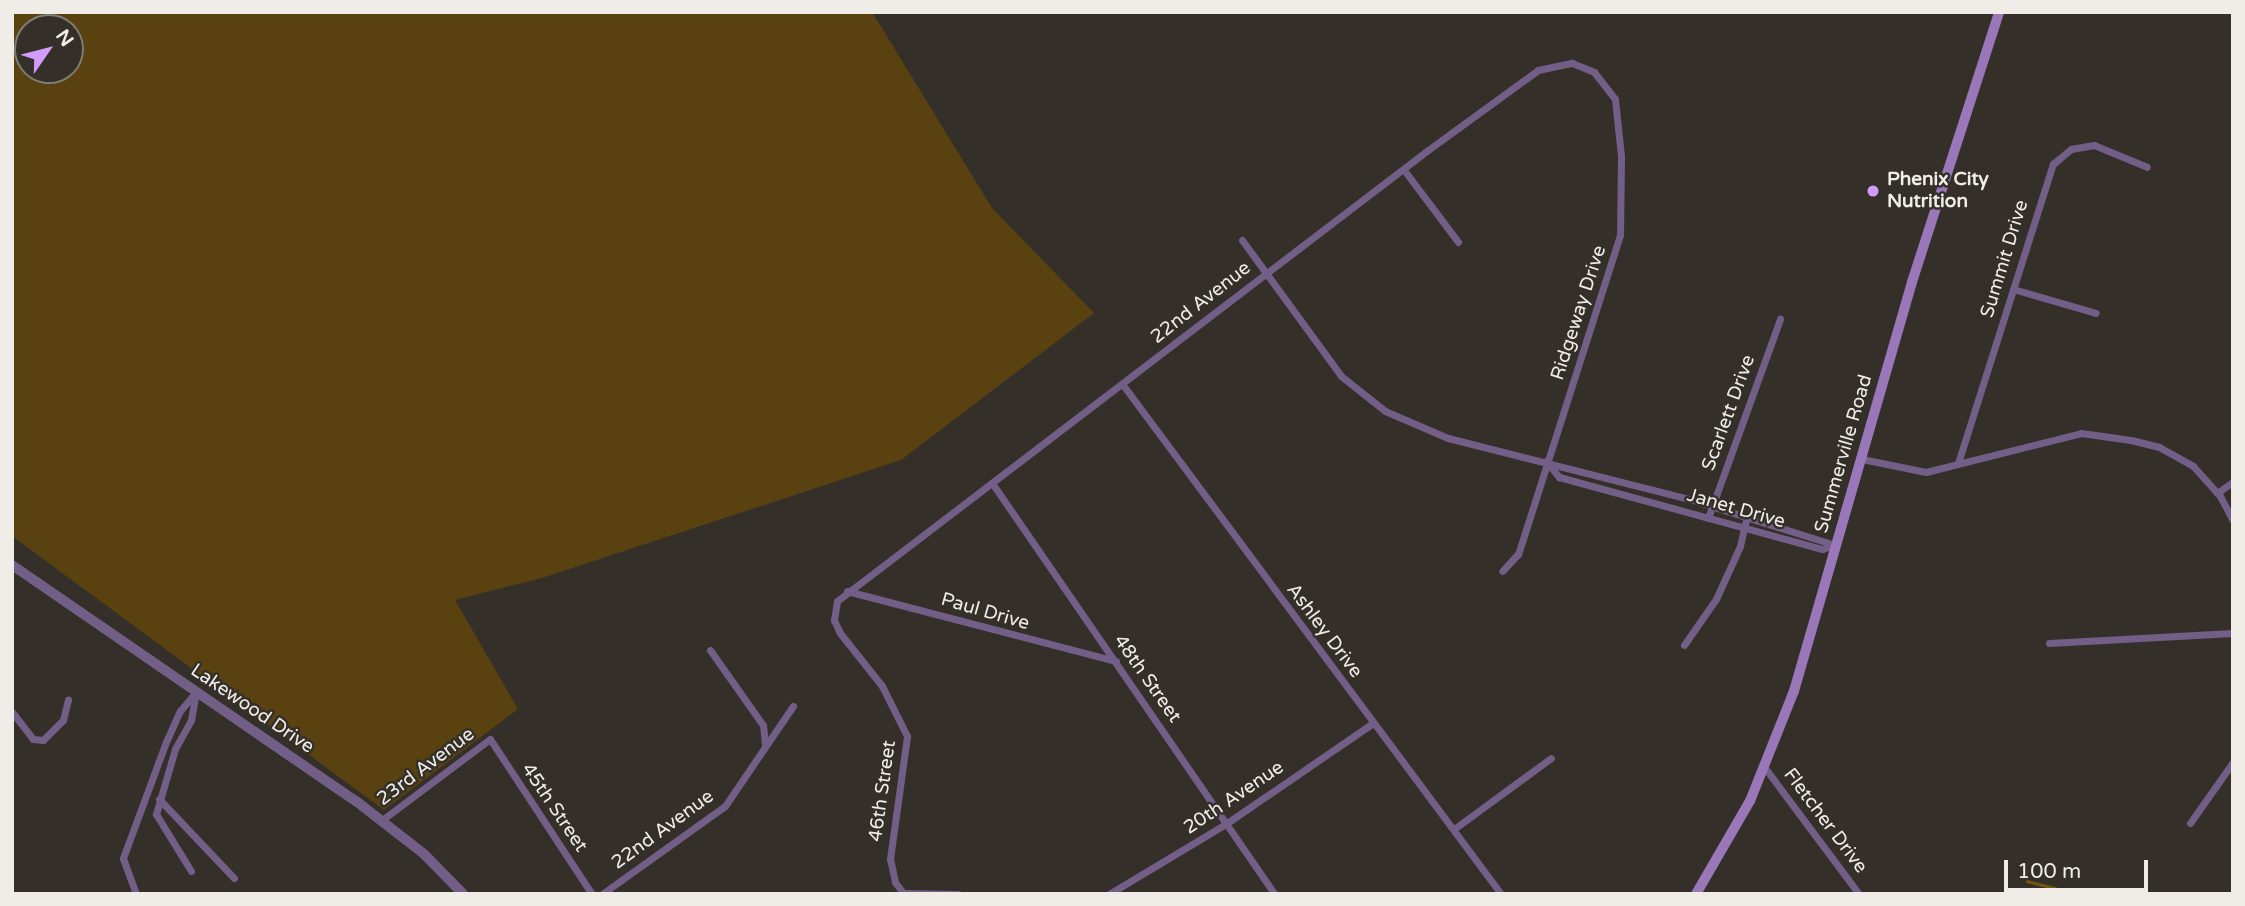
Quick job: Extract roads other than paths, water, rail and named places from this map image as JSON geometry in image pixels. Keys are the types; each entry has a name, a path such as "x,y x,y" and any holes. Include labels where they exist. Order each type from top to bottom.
{"main road":[{"name":"Summerville Road","path":"1696,894 1720,858 1765,768 1801,668 1946,170 1999,12"}],"street":[{"name":"22nd Avenue","path":"847,591 1123,385 1266,272 1538,70 1560,63 1583,66"},
{"name":"Ridgeway Drive","path":"1502,570 1518,554 1620,235 1621,156 1615,99 1603,79 1583,66"},
{"name":"Summit Drive","path":"1958,463 2044,186 2060,154 2094,145 2147,167"},
{"path":"1404,170 1458,242"},
{"name":"Janet Drive","path":"1242,240 1341,376 1385,411 1448,438 1525,460 1546,461 1712,506 1835,545"},
{"path":"2013,289 2096,313"},
{"name":"Scarlett Drive","path":"1708,518 1780,318"},
{"name":"Ashley Drive","path":"1123,385 1501,894"},
{"path":"1862,459 1926,472 2081,433 2160,447 2193,466 2217,493 2233,520"},
{"name":"Janet Drive","path":"1546,461 1559,477 1822,549 1835,545"},
{"path":"2217,493 2233,482"},
{"name":"48th Street","path":"992,484 1275,894"},
{"path":"1684,645 1716,599 1747,516"},
{"name":"Lakewood Drive","path":"12,565 382,820 463,894"},
{"name":"Paul Drive","path":"847,591 1116,661"},
{"name":"46th Street","path":"847,591 833,608 834,620 882,686 907,736 890,859 895,882 903,893"},
{"path":"2049,643 2233,633"},
{"path":"710,650 763,725 765,746"},
{"path":"191,871 156,814 175,749 191,720 196,692"},
{"path":"136,894 123,858 166,742 180,711 196,692"},
{"path":"12,712 33,738 43,740 63,720 68,700"},
{"name":"22nd Avenue","path":"602,894 725,806 735,787 793,706"},
{"name":"20th Avenue","path":"1109,894 1227,823 1373,723"},
{"name":"23rd Avenue","path":"382,820 490,739"},
{"name":"45th Street","path":"490,739 592,894"},
{"path":"1454,829 1551,758"},
{"path":"2190,822 2232,766"},
{"name":"Fletcher Drive","path":"1765,768 1859,894"},
{"path":"159,799 234,878"},
{"path":"903,893 958,894"}],"waterway":[{"path":"2027,881 2078,894"}],"place":[{"name":"Phenix City Nutrition","path":"1873,191"}]}
